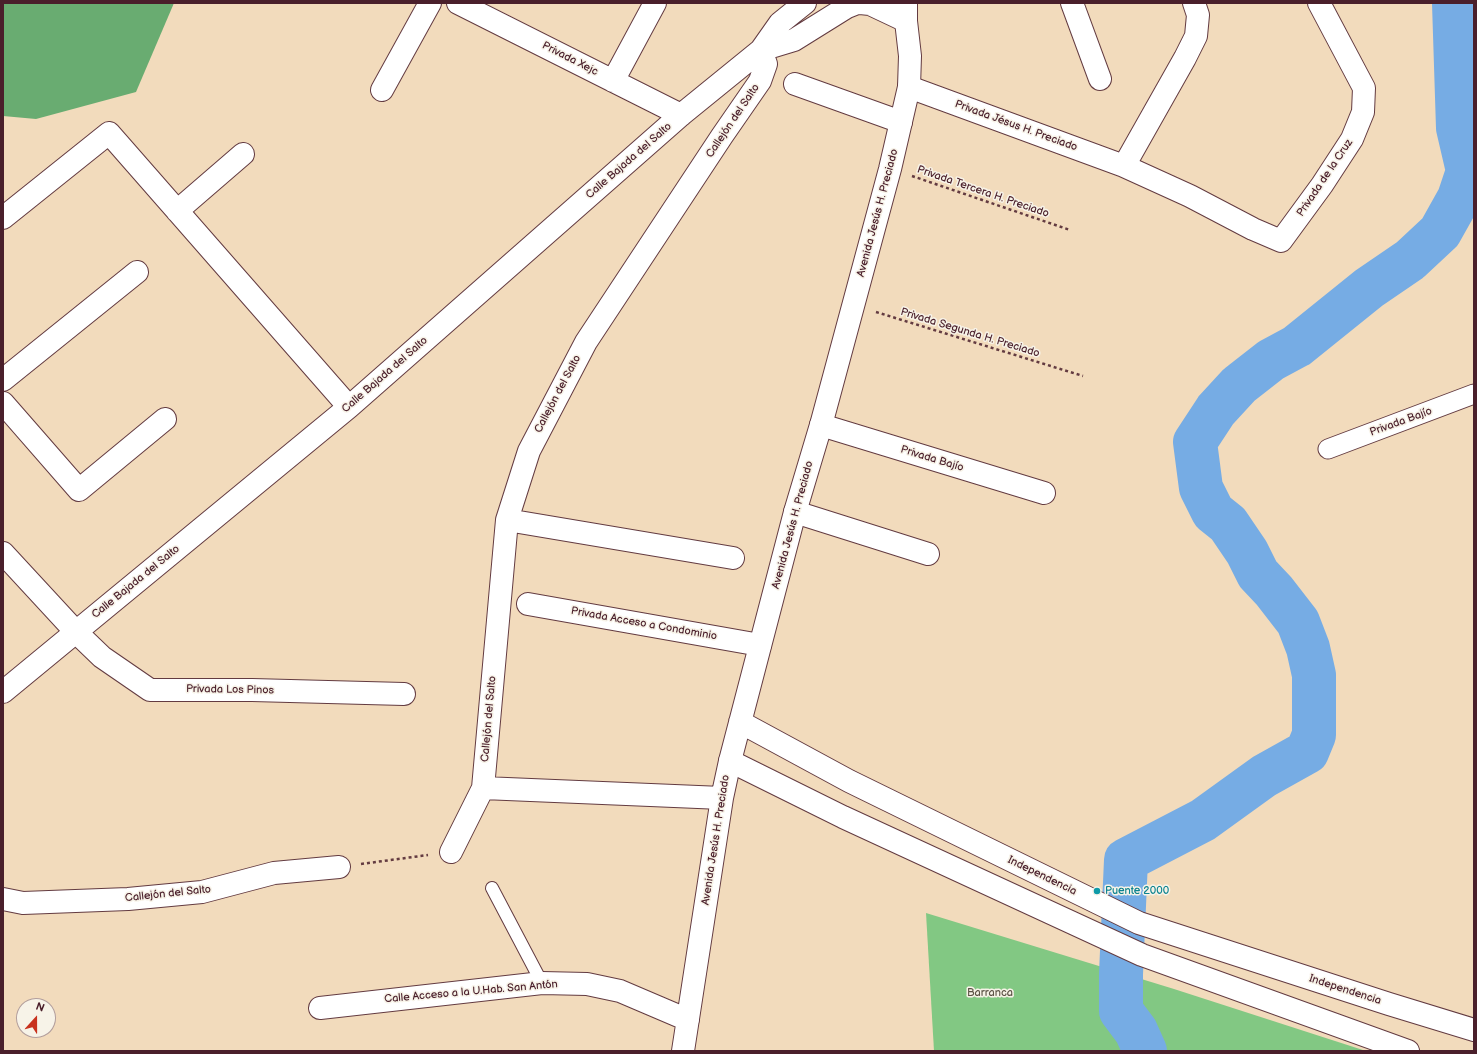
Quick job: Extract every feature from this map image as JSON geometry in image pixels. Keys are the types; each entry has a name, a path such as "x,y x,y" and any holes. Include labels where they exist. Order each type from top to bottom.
{"street":[{"path":"382,90 430,3"},
{"name":"Privada Xejc","path":"458,3 682,115"},
{"path":"613,80 656,3"},
{"name":"Calle Bajada del Salto","path":"3,692 349,407 682,115 761,50 780,23 805,3"},
{"name":"Calle Bajada del Salto","path":"761,50 794,40 847,7 858,3 870,4 906,12"},
{"path":"1072,3 1100,79"},
{"path":"1124,166 1196,36 1198,15 1194,3"},
{"name":"Privada de la Cruz","path":"1281,241 1322,185 1352,138 1363,112 1364,88 1319,3"},
{"name":"Avenida Jesús H. Preciado","path":"683,1051 722,798 730,761 795,512 821,425 852,305 890,169 909,87 910,56 906,12"},
{"name":"Callejón del Salto","path":"451,852 483,788 506,520 528,451 586,342 760,81 766,64 761,50"},
{"path":"795,84 901,122"},
{"name":"Privada Jésus H. Preciado","path":"909,87 1124,166 1190,196 1253,230 1281,241"},
{"path":"3,218 109,133 349,407"},
{"path":"177,211 243,154"},
{"path":"3,380 137,272"},
{"name":"Privada Bajío","path":"1328,449 1474,394"},
{"path":"3,403 79,490 165,419"},
{"name":"Privada Bajío","path":"821,425 1044,493"},
{"path":"795,512 928,554"},
{"path":"506,520 733,558"},
{"name":"Privada Los Pinos","path":"3,553 76,632 102,657 150,690 252,690 404,694"},
{"name":"Privada Acceso a Condominio","path":"528,604 760,645"},
{"name":"Independencia","path":"740,722 849,781 1139,923 1474,1030"},
{"path":"730,761 843,817 1142,955 1376,1038 1408,1051"},
{"path":"483,788 722,798"},
{"name":"Callejón del Salto","path":"3,899 23,903 128,899 188,894 202,892 274,873 339,867"},
{"name":"Calle Acceso a la U.Hab. San Antón","path":"320,1008 542,983 587,984 620,991 688,1020"}],"lane":[{"path":"492,888 542,983"}],"path":[{"name":"Privada Tercera H. Preciado","path":"890,169 1070,230"},
{"name":"Privada Segunda H. Preciado","path":"852,305 1083,376"},
{"path":"339,867 451,852"}],"green space":[{"path":"3,3 174,3 136,92 36,119 3,116"},
{"name":"Barranca","path":"926,913 1174,989 1366,1051 934,1051"}],"waterway":[{"path":"1145,1051 1136,1031 1121,1011 1121,974 1126,860 1203,820 1264,776 1307,752 1314,735 1314,675 1308,648 1298,622 1274,591 1258,574 1247,552 1228,524 1213,512 1201,488 1195,442 1216,410 1239,385 1271,360 1297,346 1369,288 1410,260 1440,232 1459,198 1468,171 1458,128 1454,3"}],"place":[{"name":"Puente 2000","path":"1097,891"}]}
